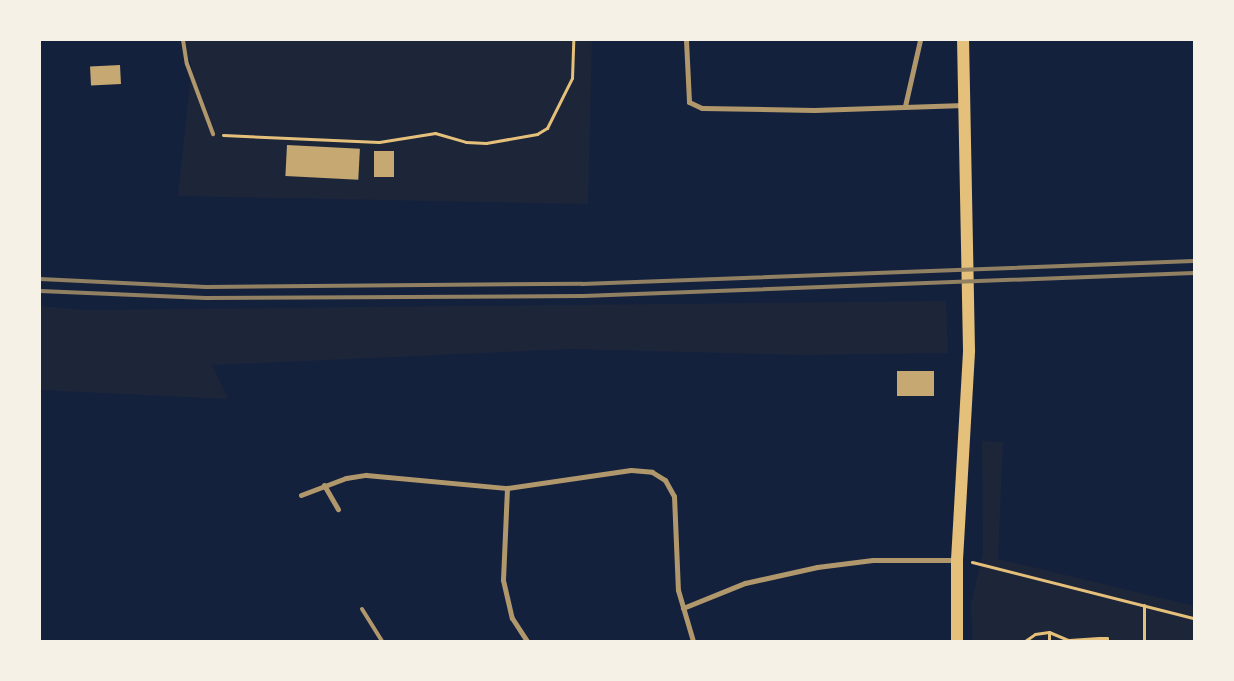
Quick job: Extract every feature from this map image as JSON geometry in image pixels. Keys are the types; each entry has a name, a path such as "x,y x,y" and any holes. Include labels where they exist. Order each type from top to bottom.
{"main road":[{"path":"957,641 957,560 969,350 963,40"}],"street":[{"path":"686,40 689,102 702,108 814,110 964,105"},
{"path":"905,106 920,40"},
{"path":"301,495 346,478 386,475 506,488 632,470 652,472 665,480 674,496 675,570 692,641"},
{"path":"324,485 338,509"},
{"path":"506,488 503,580 512,618 527,641"},
{"path":"683,608 744,583 817,567 873,560 957,560"}],"lane":[{"path":"183,40 187,64 213,134"},
{"path":"362,609 382,641"}],"path":[{"path":"213,134 379,142 435,133 466,142 486,144 537,134 547,128 572,78 573,40"},
{"path":"957,560 1026,574 1194,618"},
{"path":"1144,605 1144,641"},
{"path":"1026,641 1049,632 1069,641 1099,638 1107,638 1107,641"},
{"path":"1049,632 1049,641"},
{"path":"1007,641 1015,641"}],"shaded area":[{"path":"183,40 592,40 588,204 178,196 192,66"},
{"path":"946,301 948,353 803,355 571,349 212,365 228,399 40,390 40,306 81,310"},
{"path":"982,441 1003,442 998,559 1194,606 1194,641 973,641 971,605 983,552"}],"building":[{"path":"120,65 121,84 91,86 90,67"},
{"path":"287,145 360,149 358,180 285,176"},
{"path":"374,151 394,151 394,177 374,177"},
{"path":"897,371 934,371 934,396 897,396"}],"railway":[{"path":"40,279 206,287 582,284 1194,261"},
{"path":"40,291 206,298 583,296 1194,273"}]}
